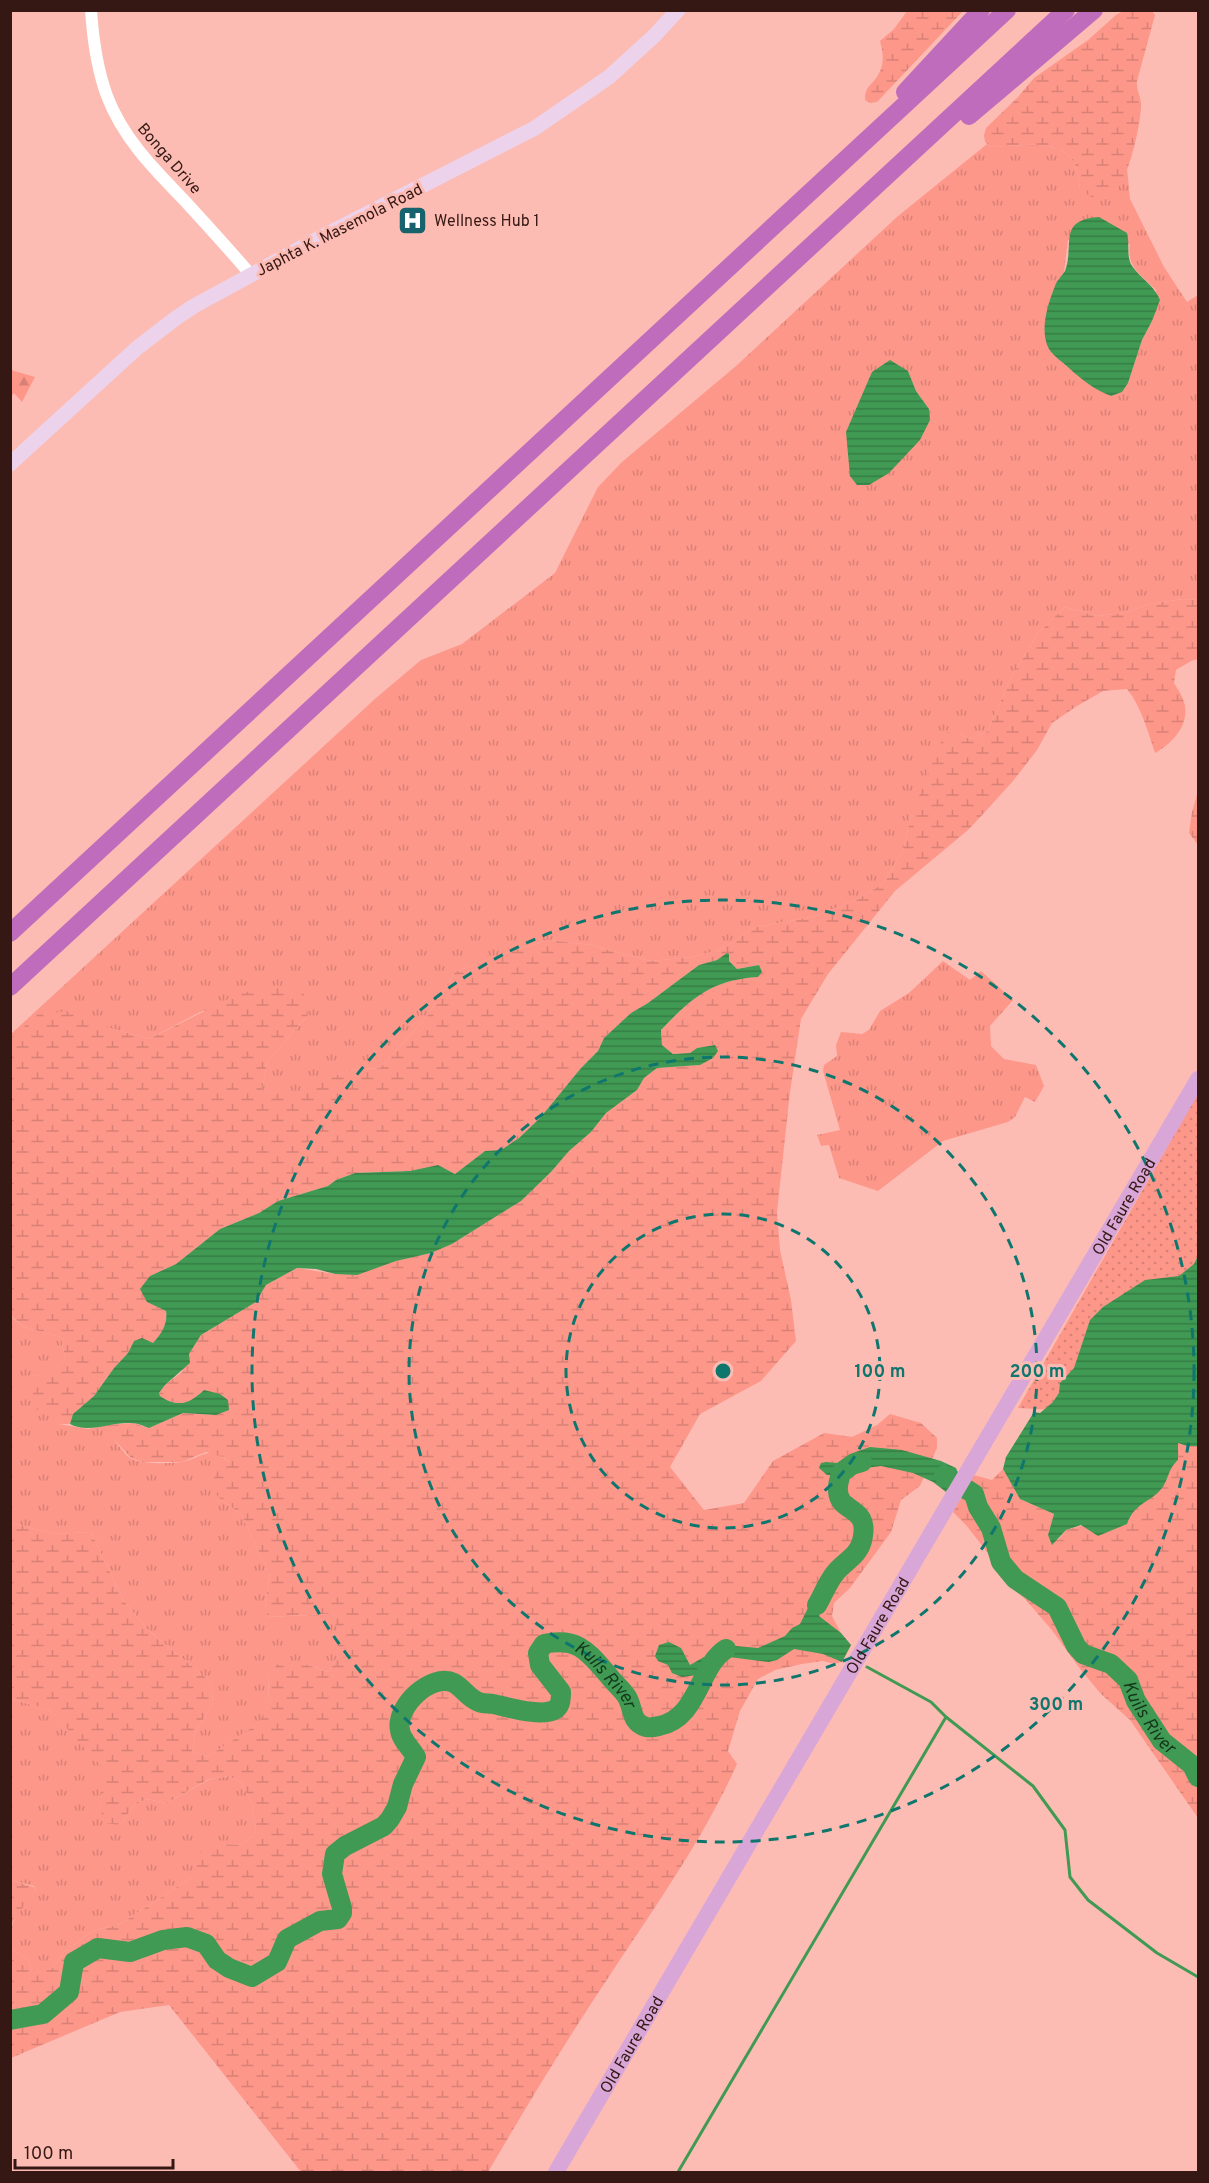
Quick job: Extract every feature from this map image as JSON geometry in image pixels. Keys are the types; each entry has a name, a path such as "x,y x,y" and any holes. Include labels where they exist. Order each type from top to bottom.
{"highway":[{"path":"874,134 907,89 981,10"},
{"path":"10,933 1007,10"},
{"path":"10,987 1066,10"},
{"path":"859,202 899,176 1094,10"}],"main road":[{"name":"Japhta K. Masemola Road","path":"10,464 156,333 194,306 535,128 609,77 654,36 678,10"},
{"name":"Old Faure Road","path":"556,2172 1198,1079"}],"street":[{"name":"Bonga Drive","path":"91,10 93,43 105,89 124,130 150,165 225,244 251,275"}],"green space":[{"path":"1125,10 1152,11 1155,15 1137,81 1141,111 1137,135 1126,173 1122,183 1115,191 1097,200 1080,190 1076,166 1068,155 1059,149 1036,145 991,147 985,142 986,128 1034,78 1088,40"},
{"path":"907,11 963,11 877,102 870,103 865,100 865,95 882,67 883,54 880,41 894,29"},
{"path":"987,144 991,147 1036,145 1059,149 1068,155 1076,166 1080,190 1104,198 1117,189 1127,168 1130,199 1164,267 1187,302 1198,295 1198,600 1182,599 1150,604 1124,613 1097,616 1065,607 1038,633 1011,678 987,732 970,739 959,734 911,816 903,850 884,883 858,899 816,916 756,927 720,950 693,957 650,961 591,945 549,940 499,955 455,972 426,1018 380,1068 348,1070 292,1097 262,1091 267,1062 308,1015 202,1011 149,1039 113,1029 38,1014 11,1039 11,1034 376,698 421,660 462,644 555,573 598,487 622,462 736,366 898,216","holes":["1068,240 1130,244 1129,252 1133,265 1156,290 1152,321 1142,340 1128,383 1058,281 1064,272","908,371 916,391 929,409 872,372"]},
{"path":"11,370 35,377 22,402 14,393 11,397"},
{"path":"1183,599 1198,600 1198,659 1176,670 1174,683 1183,699 1185,716 1175,738 1155,753 1140,711 1127,689 1103,691 1052,723 1037,750 984,813 968,830 895,891 828,974 801,1019 790,1092 777,1212 780,1250 791,1300 796,1341 761,1381 700,1414 670,1467 704,1510 744,1503 773,1461 824,1433 852,1437 877,1425 890,1414 921,1423 937,1438 937,1448 920,1486 901,1500 891,1532 850,1588 834,1603 832,1616 851,1645 842,1662 834,1664 823,1661 802,1664 775,1670 758,1679 740,1711 728,1751 737,1764 709,1820 592,2002 488,2172 301,2172 169,2005 120,2012 11,2058 11,1949 28,1959 32,1971 53,1968 64,1952 92,1931 120,1924 194,1876 202,1847 224,1844 242,1845 256,1832 252,1804 242,1783 229,1776 209,1779 167,1803 147,1799 134,1805 120,1825 105,1823 99,1807 104,1769 50,1710 11,1699 11,1523 55,1534 91,1532 123,1600 148,1630 211,1682 213,1703 195,1733 192,1751 207,1757 259,1723 268,1705 269,1673 279,1663 308,1665 329,1672 338,1655 337,1627 328,1614 267,1617 265,1603 270,1576 241,1514 219,1498 210,1486 218,1469 229,1462 223,1457 206,1452 182,1462 143,1462 131,1458 108,1433 108,1425 133,1423 149,1428 183,1413 216,1415 204,1390 193,1399 183,1403 166,1400 159,1393 165,1385 182,1372 189,1354 201,1335 256,1302 266,1285 297,1268 335,1274 431,1253 452,1244 521,1201 569,1151 591,1132 606,1113 637,1090 644,1078 657,1068 700,1065 715,1045 697,1048 690,1053 673,1054 662,1045 661,1030 693,1000 704,993 727,982 758,977 759,965 737,969 729,961 717,960 699,965 631,1013 604,1038 598,1051 540,1118 519,1138 501,1150 485,1151 455,1174 447,1170 355,1173 336,1180 328,1186 278,1201 259,1213 220,1229 176,1264 150,1276 147,1302 166,1311 166,1320 159,1336 153,1343 134,1341 128,1353 94,1396 73,1414 70,1424 59,1424 49,1409 34,1410 32,1376 53,1373 65,1358 61,1337 24,1327 11,1316 10,1039 38,1014 72,1011 113,1029 149,1039 240,993 287,985 304,994 308,1015 267,1062 262,1091 292,1096 348,1070 380,1068 426,1018 455,972 499,955 549,940 591,945 650,961 693,957 720,950 756,927 816,916 858,899 884,883 903,850 911,816 945,732 959,734 970,739 987,732 1011,678 1038,633 1065,607 1097,616 1124,613 1150,604"},
{"path":"1198,791 1198,845 1189,833"},
{"path":"943,961 970,980 981,971 1013,1000 990,1026 991,1046 1004,1059 1036,1065 1044,1086 1035,1102 1025,1097 1015,1117 1008,1122 943,1141 878,1191 839,1178 829,1145 821,1146 817,1135 840,1130 823,1071 824,1065 837,1056 836,1045 841,1032 862,1034 869,1030 880,1011 909,993"},
{"path":"1198,1093 1198,1418 1018,1408"},
{"path":"10,1316 24,1327 61,1337 65,1358 53,1374 32,1376 59,1424 88,1429 108,1425 108,1433 124,1453 134,1460 177,1463 210,1453 229,1462 219,1498 241,1514 270,1576 265,1603 267,1617 329,1614 337,1627 338,1655 329,1672 308,1665 269,1673 268,1705 260,1723 207,1757 192,1751 195,1733 213,1703 211,1682 148,1630 123,1600 91,1532 55,1534 11,1523"},
{"path":"1178,1442 1187,1446 1198,1446 1198,1818 1130,1720 1101,1694 1051,1629 1026,1600 999,1575 987,1552 953,1512 974,1475 992,1480 1003,1469 1020,1499 1054,1514 1048,1535 1058,1540 1066,1530 1131,1512 1164,1485 1169,1469 1178,1460"},
{"path":"11,1699 50,1710 105,1769 99,1807 120,1825 134,1805 147,1799 167,1803 210,1779 229,1776 242,1783 252,1804 256,1832 242,1845 224,1844 194,1876 120,1924 92,1931 64,1952 53,1968 32,1972 28,1959 11,1949 13,1922 36,1890 34,1886 11,1880"},
{"path":"11,1880 34,1887 36,1890 11,1926"}],"shaded area":[{"path":"1099,217 1127,233 1130,262 1160,300 1142,340 1128,383 1122,392 1111,396 1079,377 1056,357 1049,349 1045,334 1047,309 1068,261 1072,228 1086,219"},
{"path":"890,360 908,371 916,391 929,409 930,420 920,440 889,473 869,485 857,485 850,476 846,432 872,372"},
{"path":"727,953 729,961 737,969 759,965 762,972 758,977 727,982 703,993 661,1030 662,1045 673,1054 690,1053 697,1048 715,1045 718,1051 713,1058 700,1065 657,1068 644,1078 637,1090 606,1113 591,1132 569,1151 521,1201 452,1244 431,1253 396,1261 357,1275 297,1268 266,1285 256,1302 201,1335 189,1354 190,1363 159,1393 166,1400 183,1403 193,1399 204,1390 220,1394 228,1400 229,1410 216,1415 183,1413 149,1428 131,1423 92,1428 70,1424 73,1414 94,1396 128,1353 134,1341 142,1338 153,1343 159,1336 166,1320 166,1311 147,1302 140,1289 150,1276 176,1264 220,1229 259,1213 278,1201 328,1186 336,1180 355,1173 410,1171 438,1165 455,1174 485,1151 501,1150 519,1138 540,1118 598,1051 604,1038 631,1013 699,965 717,960"},
{"path":"1198,1256 1198,1446 1178,1443 1178,1460 1164,1485 1130,1516 1127,1524 1098,1536 1081,1525 1066,1530 1052,1545 1048,1535 1054,1514 1020,1499 1003,1469 1006,1457 1034,1412 1040,1413 1053,1402 1059,1393 1060,1383 1074,1368 1090,1320 1103,1307 1145,1280 1179,1276 1194,1264"},
{"path":"870,1447 902,1450 941,1461 956,1468 958,1473 946,1492 933,1482 913,1473 881,1466 859,1469 849,1476 827,1475 819,1468 821,1463 837,1463 850,1454"},
{"path":"828,1581 834,1585 819,1616 841,1633 851,1645 842,1662 823,1654 794,1649 777,1660 769,1662 729,1657 697,1675 682,1677 672,1673 668,1665 658,1661 655,1656 659,1645 669,1642 681,1648 690,1665 704,1657 709,1661 716,1648 724,1645 758,1648 785,1636 792,1628 800,1624 820,1584"}],"waterway":[{"name":"Kuils River","path":"817,1605 833,1576 854,1554 862,1541 864,1529 862,1521 859,1515 843,1503 838,1489 841,1473 852,1465 862,1462"},
{"name":"Kuils River","path":"944,1475 974,1494 978,1507 991,1528 1001,1562 1015,1579 1057,1607 1076,1646 1083,1654 1111,1664 1128,1680 1136,1701 1162,1741 1192,1765 1198,1777"},
{"name":"Kuils River","path":"10,2020 43,2014 69,1992 74,1962 98,1948 130,1952 163,1940 187,1937 206,1944 217,1960 229,1968 252,1977 277,1962 287,1939 320,1921 338,1919 342,1908 332,1874 335,1854 345,1846 384,1826 397,1807 403,1784 416,1757 402,1737 400,1721 409,1702 425,1687 435,1682 445,1681 454,1683 481,1703 534,1712 550,1711 559,1706 561,1692 540,1665 538,1653 544,1644 566,1643 582,1648 588,1653 625,1694 637,1722 646,1727 653,1727 672,1721 682,1713 690,1703 709,1667 726,1649"},
{"path":"867,1667 931,1702 946,1717 1033,1786 1065,1830 1070,1877 1088,1900 1157,1953 1198,1977"},
{"path":"678,2172 946,1717"}],"place":[{"name":"Wellness Hub 1","path":"413,220"}]}
